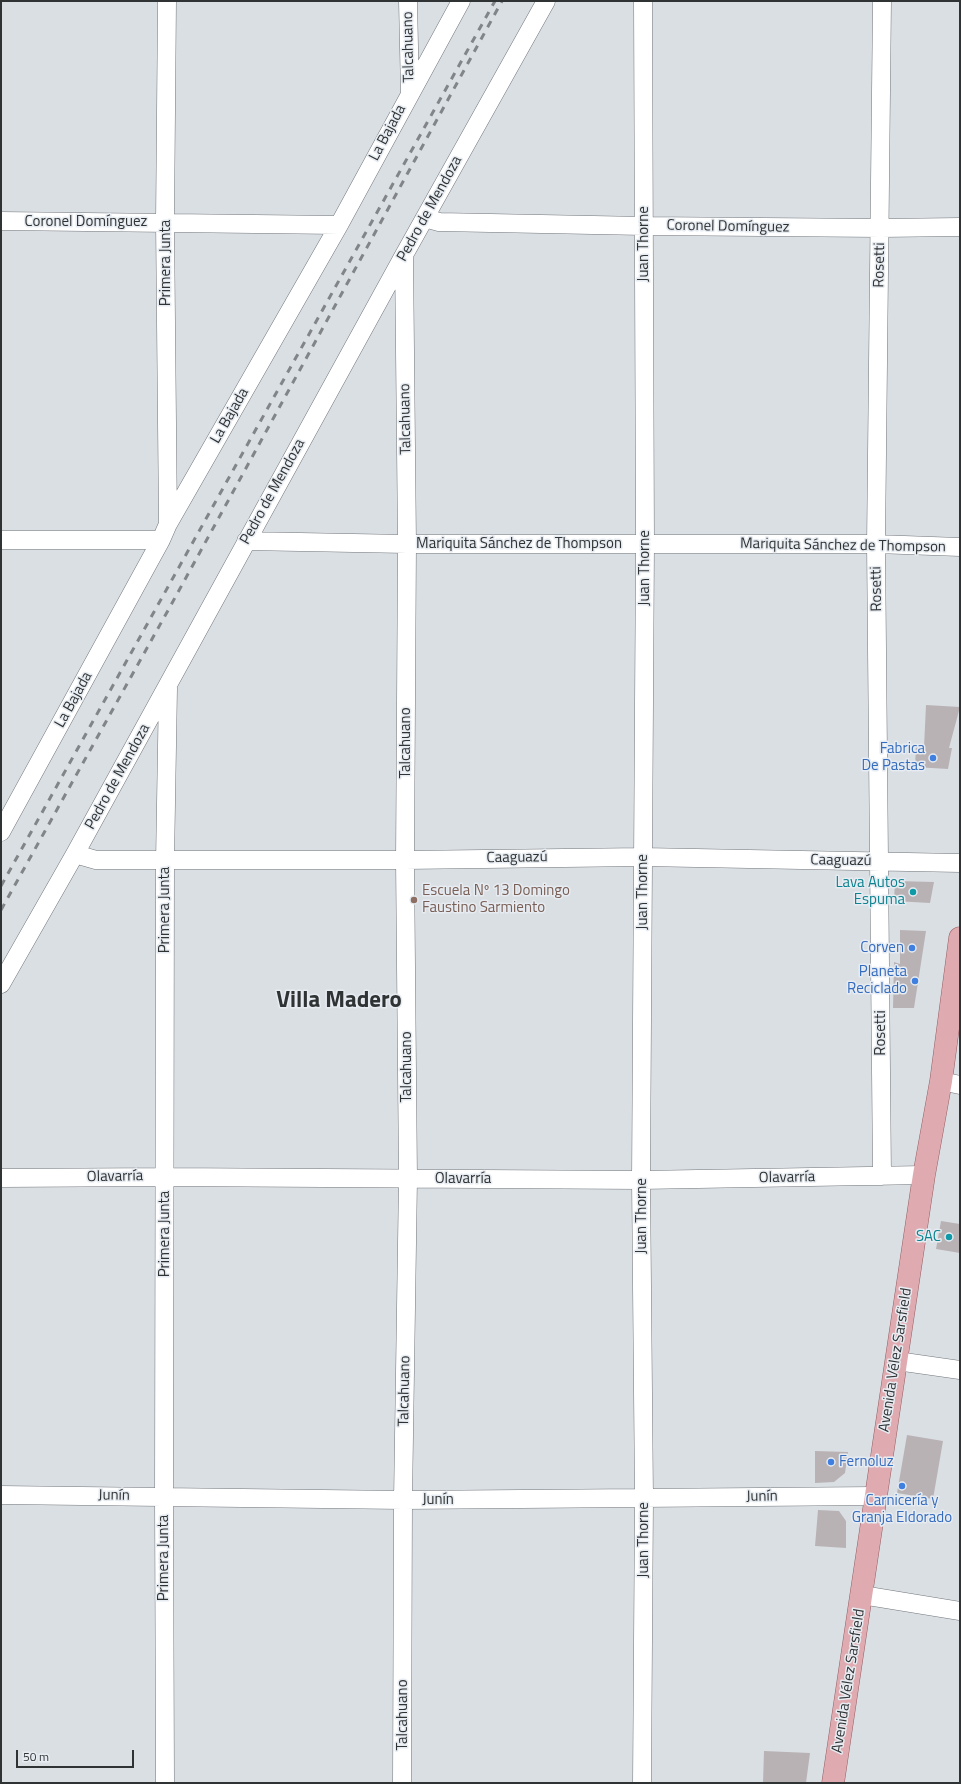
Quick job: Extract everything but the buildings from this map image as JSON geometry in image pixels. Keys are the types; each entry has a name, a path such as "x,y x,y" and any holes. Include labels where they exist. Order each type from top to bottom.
{"main road":[{"name":"Avenida Vélez Sarsfield","path":"833,1783 924,1174 951,1083 960,938"}],"street":[{"name":"Primera Junta","path":"165,532 166,1"},
{"name":"Talcahuano","path":"408,1 410,94"},
{"name":"La Bajada","path":"1,832 165,532 339,225 461,1"},
{"name":"Pedro de Mendoza","path":"1,984 75,854 246,541 546,1"},
{"name":"Juan Thorne","path":"642,1783 644,1499 641,1180 645,544 643,1"},
{"name":"Rosetti","path":"882,1 881,228 876,544 882,1176"},
{"name":"Coronel Domínguez","path":"425,218 439,222 644,226 881,228 960,227"},
{"name":"Coronel Domínguez","path":"1,221 339,225"},
{"name":"Talcahuano","path":"402,1783 403,1500 408,1179 405,860 408,544 404,255"},
{"path":"1,540 165,532"},
{"name":"Mariquita Sánchez de Thompson","path":"246,541 408,544 876,544 960,547"},
{"name":"Primera Junta","path":"165,1783 164,1497 168,685"},
{"name":"Caaguazú","path":"75,854 96,860 166,861 643,857 960,863"},
{"name":"Olavarría","path":"1,1178 165,1177 641,1180 924,1174"},
{"path":"897,1361 960,1370"},
{"name":"Junín","path":"1,1495 403,1500 875,1496"},
{"path":"862,1595 960,1611"}],"railway":[{"path":"1,886 495,1"},
{"path":"1,910 171,605 502,1"}],"place":[{"name":"Fabrica De Pastas","path":"933,758"},
{"name":"Lava Autos Espuma","path":"913,892"},
{"name":"Escuela Nº 13 Domingo Faustino Sarmiento","path":"414,900"},
{"name":"Corven","path":"912,948"},
{"name":"Planeta Reciclado","path":"915,981"},
{"name":"SAC","path":"949,1237"},
{"name":"Fernoluz","path":"831,1462"},
{"name":"Carnicería y Granja Eldorado","path":"902,1486"}],"district":[{"name":"Villa Madero","path":"339,1001"}]}
